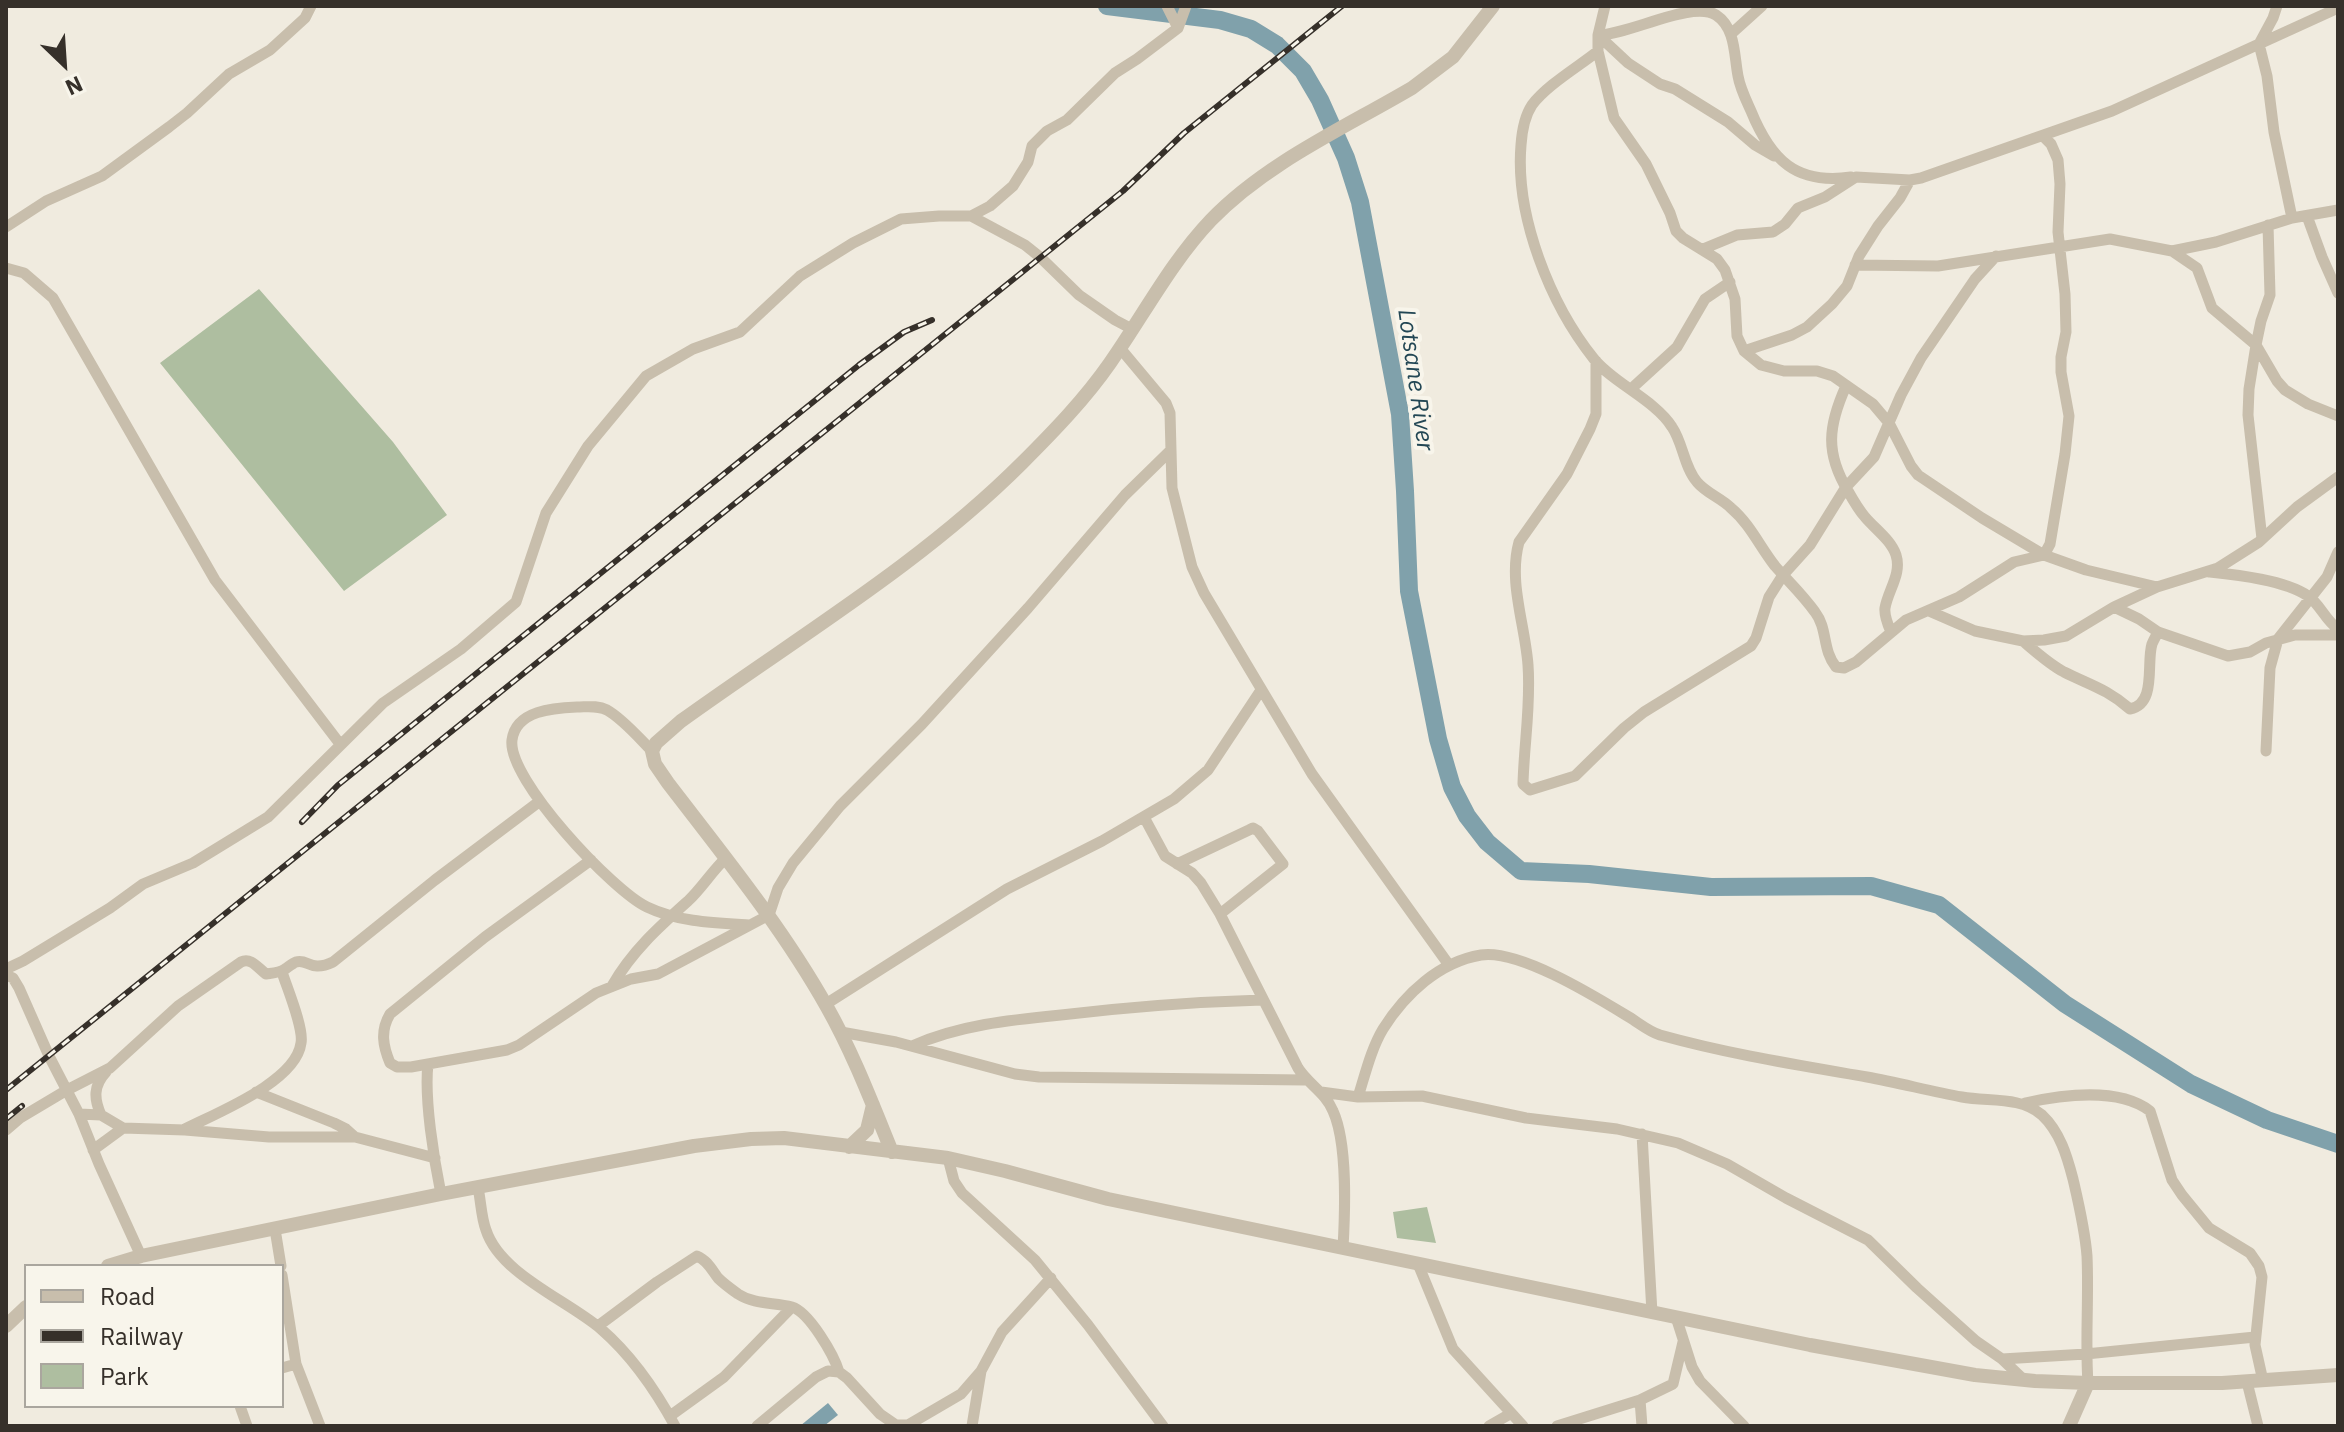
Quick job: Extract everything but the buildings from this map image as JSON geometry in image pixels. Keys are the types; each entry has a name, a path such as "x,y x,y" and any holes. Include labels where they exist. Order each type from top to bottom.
{"street":[{"path":"6,227 46,201 102,176 187,113 229,74 270,50 305,18 311,6"},
{"path":"1167,6 1178,28"},
{"path":"141,1256 79,1114 19,988 6,972 143,884 193,863 268,817 383,703 461,649 516,602 546,513 588,446 646,376 693,349 740,332 800,276 853,243 901,219 971,216 990,206 1013,186 1028,162 1032,146 1047,131 1067,120 1115,73 1178,28 1186,6"},
{"path":"652,751 656,743 681,721 878,585 962,518 1021,465 1072,410 1120,348 1182,255 1210,221 1263,176 1412,88 1453,57 1493,6"},
{"path":"1605,6 1598,35 1598,51 1614,118 1646,164 1676,231 1717,259 1730,282 1735,299 1737,336 1744,351 1761,365 1784,371 1817,371 1833,376 1873,404 1889,423 1918,475 2044,555 2086,570 2157,587"},
{"path":"2277,6 2259,44 2292,218"},
{"path":"1731,34 1759,7"},
{"path":"1598,35 1628,63 1728,122 1755,145 1806,176 1832,180 1856,177 1910,180 2112,111 2338,8"},
{"path":"1598,35 1689,12 1704,11 1716,15 1731,34 1739,80 1763,138 1777,158"},
{"path":"1598,51 1546,91 1533,104 1525,119 1519,165 1520,192 1548,282 1596,361 1672,427 1698,483 1737,513 1821,622 1826,651 1836,667 1844,668 1856,662 1906,620 1959,597 2014,562 2044,555"},
{"path":"2043,136 2051,144 2058,160 2059,246 2066,332 2061,372 2069,424 2052,534 2044,555"},
{"path":"1703,249 1737,235 1773,232 1785,224 1798,208 1825,197 1856,177"},
{"path":"1744,351 1807,327 1840,296 1878,226 1910,180"},
{"path":"1855,265 1938,266 2110,239 2172,251 2216,242 2292,218 2338,210"},
{"path":"971,216 1025,245 1079,295 1132,329"},
{"path":"2307,216 2338,293"},
{"path":"2262,539 2248,415 2256,345 2270,295 2268,225"},
{"path":"2172,251 2197,268 2215,311 2256,345 2285,390 2308,404 2338,416"},
{"path":"1596,361 1596,414 1590,429 1567,474 1519,542 1517,551 1514,571 1528,665 1523,784 1530,790 1575,776 1644,712 1751,646 1769,597 1783,575 1810,545 1846,487 1874,457 1921,358 1975,279 1996,256"},
{"path":"6,268 24,273 53,298 215,580 340,744"},
{"path":"1631,389 1677,347 1705,299 1730,282"},
{"path":"1120,348 1166,403 1170,413 1172,488 1192,567 1204,593 1312,774 1449,965"},
{"path":"1846,386 1836,408 1832,454 1837,473 1862,514 1891,545 1895,554 1898,567 1885,607 1891,632"},
{"path":"591,860 485,937 390,1014 384,1023 383,1035 390,1063 397,1067 428,1064 507,1050 596,993 631,979 658,974 769,915 778,888 793,863 840,806 922,724 1125,495 1170,451"},
{"path":"1929,611 1975,631 2023,641 2066,636 2114,607 2157,587 2208,572 2242,553 2338,477"},
{"path":"2266,751 2270,668 2278,639 2327,577 2338,552"},
{"path":"2208,572 2271,581 2310,597 2338,632"},
{"path":"2114,607 2158,632 2228,656 2250,652 2295,635 2338,632"},
{"path":"2023,641 2045,660 2113,694 2130,709 2135,709 2148,688 2152,644 2158,632"},
{"path":"826,1004 1014,884 1102,841 1174,799 1208,770 1261,690"},
{"path":"749,925 670,915 646,907 626,893 576,845 540,801 518,766 512,740 518,725 533,714 553,708 597,707 609,711 652,751 655,764 668,783 769,915 826,1004 892,1152"},
{"path":"101,1115 95,1092 100,1079 178,1006 245,960 266,974 282,972 299,961 314,967 333,962 540,801"},
{"path":"1144,817 1165,856 1192,873 1201,883 1305,1080 1321,1092 1333,1110 1340,1137 1345,1208 1343,1248"},
{"path":"1177,864 1253,828 1258,831 1283,864 1220,914"},
{"path":"612,987 642,944 670,915 691,899 726,858"},
{"path":"1358,1097 1382,1030 1399,1007 1430,976 1449,965 1481,955 1496,954 1548,971 1657,1034 1753,1057 1964,1098 2025,1103 2079,1094 2132,1102 2150,1111 2172,1180 2182,1195 2209,1228 2250,1253 2259,1266 2262,1277 2255,1337 2263,1381"},
{"path":"185,1130 269,1085 291,1064 302,1044 282,972"},
{"path":"912,1046 946,1033 998,1022 1190,1002 1262,1000"},
{"path":"841,1032 1039,1077 1305,1080"},
{"path":"428,1064 428,1090 441,1194"},
{"path":"6,1130 20,1118 110,1068"},
{"path":"256,1092 334,1123 355,1137"},
{"path":"1321,1092 1358,1097 1422,1096 1526,1118 1584,1124 1678,1143 1727,1164 1868,1240 1976,1341 2002,1359 2024,1380"},
{"path":"2025,1103 2043,1116 2056,1133 2069,1162 2084,1229 2088,1383 2069,1426"},
{"path":"849,1147 867,1130 873,1105"},
{"path":"79,1114 101,1115 123,1128 269,1137 355,1137 435,1158"},
{"path":"93,1150 123,1128"},
{"path":"1642,1134 1652,1313"},
{"path":"115,1264 441,1194 694,1146 784,1138 948,1158 1108,1199 1652,1313 1975,1375 2088,1383 2247,1382 2338,1375"},
{"path":"948,1158 954,1181 962,1193 1013,1238 1051,1278 1163,1426"},
{"path":"478,1188 486,1230 494,1247 518,1270 614,1340 673,1421 724,1377 792,1307"},
{"path":"275,1229 281,1264"},
{"path":"598,1326 697,1256 704,1259 721,1281 744,1298 800,1311 828,1346 839,1372 880,1414 896,1425 908,1425 961,1394 981,1371 1002,1332 1051,1278"},
{"path":"1418,1264 1453,1349 1523,1426"},
{"path":"284,1288 296,1364 320,1426"},
{"path":"6,1326 24,1309"},
{"path":"1676,1317 1692,1367 1700,1381 1744,1426"},
{"path":"2002,1359 2255,1337"},
{"path":"1673,1384 1683,1342"},
{"path":"284,1367 296,1364"},
{"path":"757,1426 816,1377 828,1371 839,1372"},
{"path":"972,1426 981,1371"},
{"path":"1557,1426 1640,1400 1673,1384 1700,1381"},
{"path":"2247,1382 2258,1426"},
{"path":"1640,1400 1642,1426"},
{"path":"1489,1426 1510,1414"}],"green space":[{"path":"259,289 393,442 447,515 344,591 160,363"},
{"path":"1427,1207 1436,1243 1397,1238 1393,1212"}],"water":[{"path":"828,1403 838,1415 824,1426 800,1426"}],"waterway":[{"name":"Lotsane River","path":"1107,6 1220,20 1251,29 1277,45 1303,71 1320,100 1346,158 1360,202 1400,414 1409,591 1438,739 1452,787 1467,816 1487,842 1521,871 1589,874 1711,887 1871,886 1939,905 2065,1004 2191,1084 2267,1120 2338,1144"}],"railway":[{"path":"6,1090 1123,191 1184,133 1342,6"},
{"path":"302,822 338,785 859,365 904,332 932,320"},
{"path":"6,1119 22,1106"}]}
